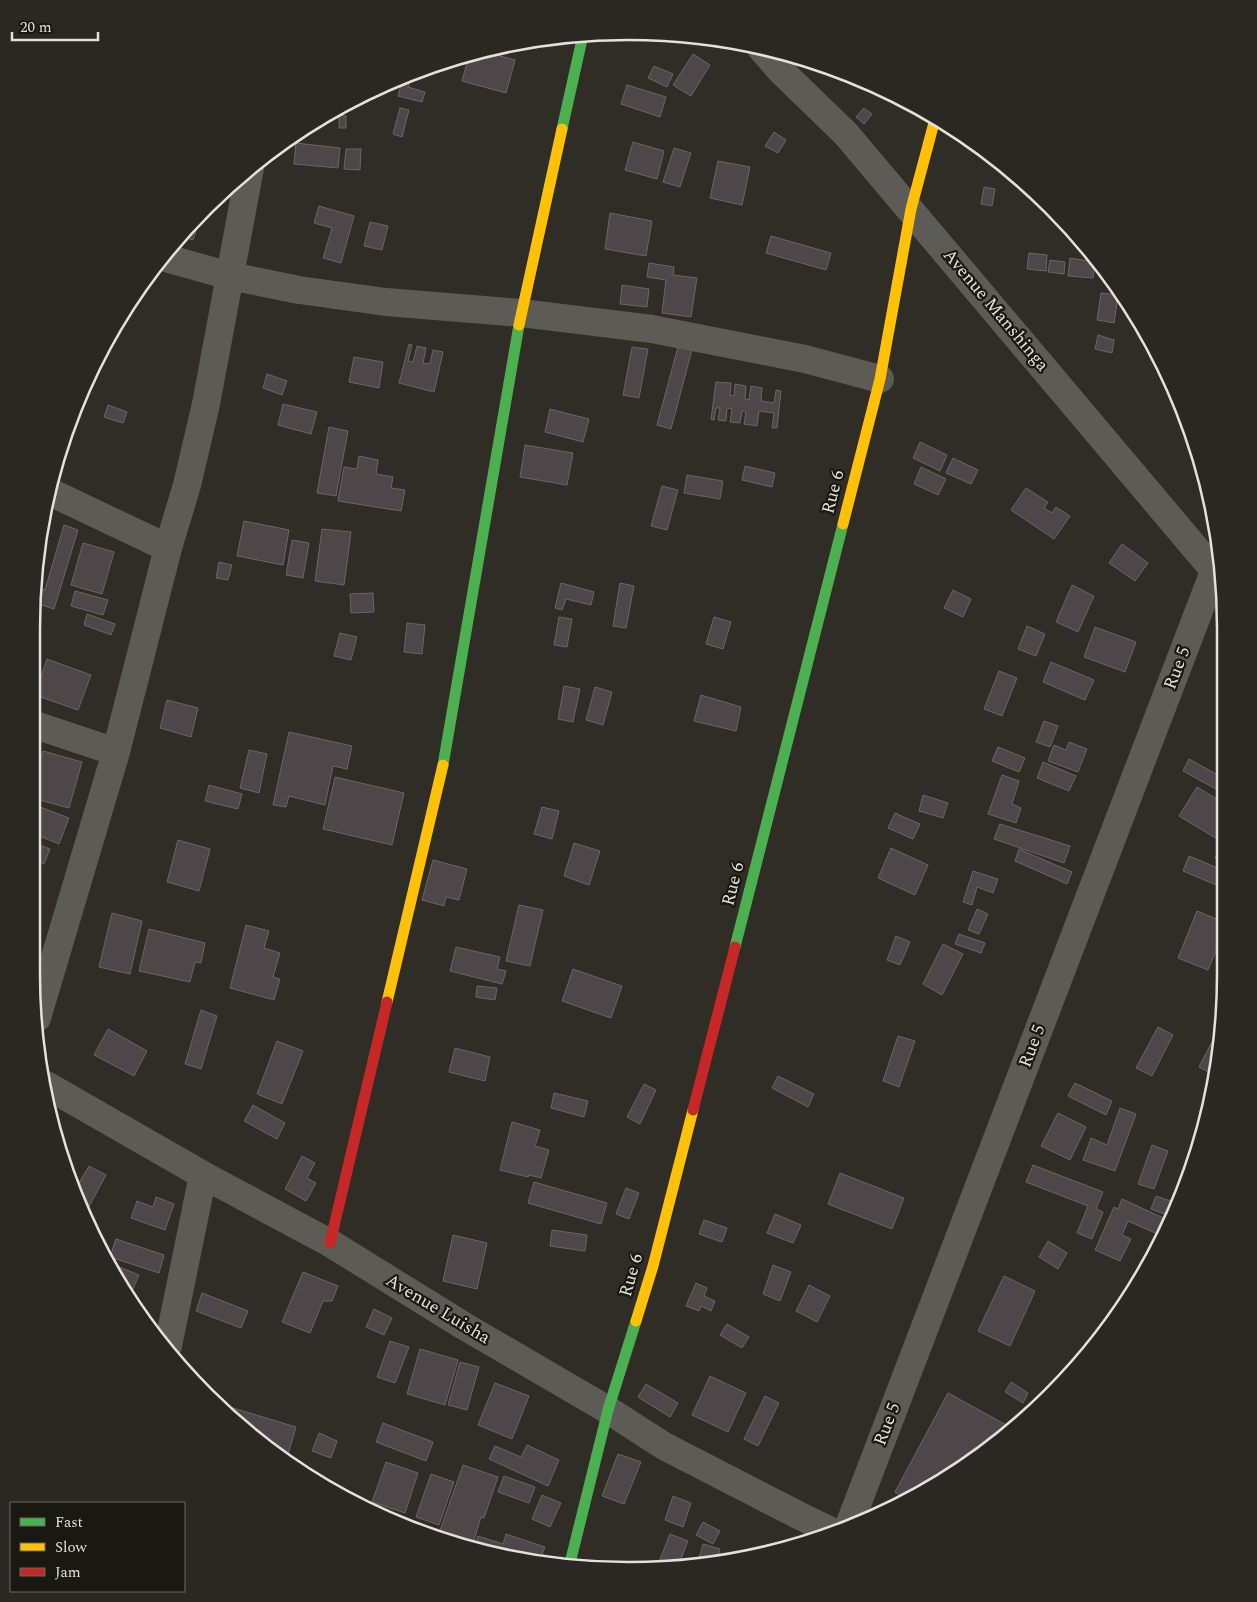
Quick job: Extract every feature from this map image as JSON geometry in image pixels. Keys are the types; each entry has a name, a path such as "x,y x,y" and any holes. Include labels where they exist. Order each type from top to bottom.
{"street":[{"path":"330,1243 441,774 521,314 581,42"},
{"name":"Avenue Manshinga","path":"768,57 846,134 1214,569"},
{"name":"Rue 6","path":"571,1559 608,1410 652,1266 880,379 911,209 933,125"},
{"path":"41,1005 116,752 168,548 187,485 206,404 248,180"},
{"path":"170,259 230,276 299,290 386,302 521,314 652,329 805,358 880,379"},
{"path":"56,495 168,548"},
{"name":"Rue 5","path":"852,1518 1215,584"},
{"path":"40,727 116,752"},
{"name":"Avenue Luisha","path":"51,1088 203,1176 330,1243 464,1326 608,1410 664,1446 825,1528"},
{"path":"169,1341 203,1176"}],"building":[{"path":"693,54 710,65 691,96 673,85"},
{"path":"497,55 515,60 506,93 462,81 467,63"},
{"path":"654,66 673,74 667,87 648,78"},
{"path":"409,83 408,87 425,92 422,102 398,96 401,86"},
{"path":"627,85 666,97 660,117 621,104"},
{"path":"400,108 409,110 402,137 393,134"},
{"path":"864,108 872,114 864,124 856,117"},
{"path":"339,116 346,116 346,128 339,128"},
{"path":"774,132 786,140 778,153 765,146"},
{"path":"633,142 664,151 657,179 625,170"},
{"path":"296,143 340,148 338,168 294,164"},
{"path":"674,148 691,153 680,187 663,182"},
{"path":"346,149 361,149 360,170 344,169"},
{"path":"718,161 750,167 742,205 710,198"},
{"path":"984,187 995,189 992,206 981,204"},
{"path":"319,206 354,216 341,263 323,258 332,228 314,223"},
{"path":"610,213 652,221 646,256 605,249"},
{"path":"370,222 388,226 382,250 364,246"},
{"path":"197,228 193,240 188,238"},
{"path":"771,236 831,253 826,270 766,253"},
{"path":"1029,253 1047,255 1046,271 1027,269"},
{"path":"1070,258 1088,261 1094,269 1093,278 1068,276"},
{"path":"1050,260 1065,262 1064,274 1048,272"},
{"path":"649,263 674,267 673,275 697,278 691,317 662,313 666,280 647,277"},
{"path":"622,285 649,289 647,307 620,304"},
{"path":"1101,293 1113,294 1117,301 1114,323 1097,320"},
{"path":"1098,335 1114,340 1112,353 1095,349"},
{"path":"679,343 693,346 671,429 657,425"},
{"path":"409,344 412,345 408,361 413,362 417,346 426,348 423,363 430,364 433,350 443,352 434,392 399,383"},
{"path":"632,347 648,349 639,398 623,395"},
{"path":"354,357 383,362 379,388 349,382"},
{"path":"267,374 287,381 282,395 263,388"},
{"path":"716,382 731,383 730,395 734,396 735,384 746,386 745,399 749,400 751,386 762,388 761,401 774,403 776,390 781,391 777,428 772,428 774,413 759,411 757,426 744,424 746,412 742,411 740,423 730,422 732,409 727,408 726,421 718,420 720,408 716,408 714,420 711,419"},
{"path":"283,404 317,412 311,434 278,425"},
{"path":"108,405 127,412 123,423 104,417"},
{"path":"550,409 589,419 583,442 545,432"},
{"path":"329,427 348,431 336,496 317,493"},
{"path":"920,442 947,455 940,471 913,458"},
{"path":"525,445 573,453 567,485 520,477"},
{"path":"359,456 378,460 376,474 393,477 391,488 405,490 401,511 338,501 344,467 357,469"},
{"path":"953,458 978,470 971,484 946,473"},
{"path":"745,466 775,473 772,487 742,480"},
{"path":"921,467 946,479 938,495 914,484"},
{"path":"687,475 723,481 720,499 684,493"},
{"path":"662,486 678,490 667,530 651,526"},
{"path":"1026,488 1048,502 1044,508 1052,513 1056,507 1070,516 1054,539 1011,510"},
{"path":"244,521 289,530 283,565 237,556"},
{"path":"64,525 78,530 54,609 41,605 41,589 45,590"},
{"path":"322,529 351,532 344,585 315,581"},
{"path":"292,540 309,543 303,578 286,575"},
{"path":"83,543 114,552 102,594 71,585"},
{"path":"1122,544 1148,563 1135,581 1109,563"},
{"path":"219,562 232,565 228,580 216,578"},
{"path":"561,583 594,592 591,605 566,599 562,610 555,608"},
{"path":"620,583 634,586 626,628 613,626"},
{"path":"1072,585 1094,596 1078,632 1056,622"},
{"path":"953,590 971,599 963,617 944,608"},
{"path":"75,591 108,600 103,615 71,606"},
{"path":"373,593 374,612 351,613 350,594"},
{"path":"87,614 115,624 111,635 84,625"},
{"path":"559,617 572,619 567,647 554,645"},
{"path":"714,617 731,622 723,649 706,644"},
{"path":"407,623 425,625 422,654 404,652"},
{"path":"1027,626 1045,634 1036,656 1018,649"},
{"path":"1095,627 1136,642 1125,672 1084,657"},
{"path":"340,633 357,637 351,660 334,656"},
{"path":"47,659 91,675 78,710 40,697 40,680"},
{"path":"1051,662 1094,680 1085,700 1043,682"},
{"path":"999,671 1017,678 1002,716 984,709"},
{"path":"564,686 580,689 573,722 558,719"},
{"path":"595,687 612,692 603,725 586,720"},
{"path":"701,695 741,707 736,731 694,721"},
{"path":"167,700 198,708 191,737 160,728"},
{"path":"1044,721 1058,726 1050,747 1036,742"},
{"path":"289,732 352,746 347,769 333,766 325,805 289,796 286,807 273,805"},
{"path":"1069,742 1087,749 1078,772 1048,761 1054,745 1066,750"},
{"path":"998,747 1025,758 1019,772 992,761"},
{"path":"249,750 267,754 259,793 240,788"},
{"path":"43,751 82,762 69,808 40,800 40,762"},
{"path":"1189,759 1217,775 1217,790 1183,771"},
{"path":"1043,762 1076,776 1069,791 1037,778"},
{"path":"1002,775 1019,781 1012,804 1021,808 1016,823 988,814"},
{"path":"335,777 404,793 392,845 323,829"},
{"path":"209,785 242,794 238,809 205,801"},
{"path":"1197,787 1217,799 1217,839 1179,816"},
{"path":"923,795 948,803 943,818 919,811"},
{"path":"40,807 69,818 59,844 40,836"},
{"path":"542,807 559,811 552,839 534,834"},
{"path":"895,813 920,824 913,839 888,828"},
{"path":"1000,824 1070,846 1064,863 994,839"},
{"path":"178,840 210,849 199,891 167,882"},
{"path":"574,843 600,851 589,885 564,876"},
{"path":"40,845 50,849 44,864 40,862"},
{"path":"891,848 928,865 915,895 878,878"},
{"path":"1019,849 1072,872 1067,884 1015,861"},
{"path":"1189,856 1217,868 1217,885 1183,871"},
{"path":"433,860 467,869 459,900 446,897 444,906 422,900"},
{"path":"973,871 998,879 993,893 977,887 972,905 963,902"},
{"path":"519,905 543,910 530,966 506,961"},
{"path":"977,909 988,914 979,934 968,930"},
{"path":"1197,911 1217,919 1217,948 1208,970 1178,958"},
{"path":"112,913 142,921 130,974 99,967"},
{"path":"246,925 269,931 264,948 280,953 273,977 280,979 274,1000 230,988"},
{"path":"149,929 205,943 201,963 195,962 190,982 139,971"},
{"path":"959,934 985,943 981,953 955,944"},
{"path":"896,936 910,942 900,965 887,960"},
{"path":"943,944 963,954 942,995 923,984"},
{"path":"456,947 500,957 497,969 506,971 502,984 450,971"},
{"path":"573,969 622,986 611,1018 562,1001"},
{"path":"477,986 497,988 495,1000 476,997"},
{"path":"201,1010 217,1016 201,1069 185,1064"},
{"path":"1158,1027 1173,1035 1152,1076 1136,1068"},
{"path":"108,1029 147,1051 134,1076 94,1055"},
{"path":"898,1036 915,1041 899,1087 883,1081"},
{"path":"1213,1040 1209,1072 1199,1067"},
{"path":"277,1041 303,1051 282,1104 257,1094"},
{"path":"455,1048 490,1057 485,1081 449,1072"},
{"path":"778,1076 814,1094 808,1107 772,1088"},
{"path":"1075,1083 1112,1101 1106,1115 1068,1096"},
{"path":"644,1084 656,1090 640,1124 627,1117"},
{"path":"554,1093 588,1101 584,1117 551,1108"},
{"path":"253,1105 285,1123 277,1139 244,1121"},
{"path":"1120,1108 1136,1114 1115,1171 1083,1160 1091,1138 1107,1145"},
{"path":"1058,1113 1086,1127 1070,1160 1041,1146"},
{"path":"512,1122 540,1130 535,1146 549,1150 541,1178 529,1175 528,1177 500,1170"},
{"path":"1152,1145 1168,1151 1154,1189 1138,1184"},
{"path":"302,1156 315,1163 307,1178 316,1183 306,1201 285,1189"},
{"path":"1033,1165 1103,1192 1096,1209 1103,1212 1092,1239 1077,1233 1088,1206 1026,1182"},
{"path":"89,1166 106,1175 89,1207 79,1183"},
{"path":"840,1173 904,1198 892,1229 828,1204"},
{"path":"534,1182 607,1203 601,1224 528,1203"},
{"path":"626,1188 639,1193 629,1219 616,1214"},
{"path":"1156,1196 1171,1201 1165,1214 1151,1209"},
{"path":"156,1197 174,1204 165,1230 131,1218 137,1201 153,1207"},
{"path":"1122,1199 1163,1218 1156,1233 1128,1221 1122,1235 1131,1239 1120,1261 1095,1250 1114,1207 1118,1209"},
{"path":"775,1214 801,1225 793,1243 767,1233"},
{"path":"704,1220 727,1228 722,1242 699,1234"},
{"path":"552,1230 587,1235 585,1251 550,1246"},
{"path":"453,1235 487,1243 477,1289 443,1281"},
{"path":"116,1239 164,1255 159,1273 114,1258 111,1253"},
{"path":"1048,1241 1067,1253 1058,1269 1039,1257"},
{"path":"773,1265 791,1272 780,1301 763,1294"},
{"path":"118,1267 139,1275 133,1290"},
{"path":"303,1272 338,1286 332,1301 323,1301 310,1333 282,1322"},
{"path":"1004,1276 1035,1291 1010,1346 978,1331"},
{"path":"696,1283 707,1288 704,1296 715,1301 711,1311 701,1306 699,1311 686,1306"},
{"path":"809,1285 830,1296 817,1322 796,1311"},
{"path":"202,1293 248,1311 241,1328 196,1311"},
{"path":"374,1309 392,1318 384,1335 366,1327"},
{"path":"727,1324 749,1337 742,1348 720,1335"},
{"path":"390,1341 409,1347 395,1383 377,1377"},
{"path":"420,1349 458,1360 445,1405 407,1394"},
{"path":"460,1362 479,1367 467,1410 448,1405"},
{"path":"710,1376 746,1393 728,1432 692,1415"},
{"path":"1011,1382 1028,1393 1023,1403 1005,1392"},
{"path":"495,1383 529,1396 512,1439 478,1425"},
{"path":"646,1384 678,1403 670,1417 638,1397"},
{"path":"948,1393 1006,1425 955,1463 923,1483 900,1495 895,1492"},
{"path":"765,1396 779,1403 758,1446 744,1439"},
{"path":"231,1407 296,1427 288,1453"},
{"path":"383,1423 433,1442 426,1461 376,1442"},
{"path":"319,1433 337,1441 331,1458 312,1451"},
{"path":"527,1445 559,1460 548,1486 489,1459 495,1446 521,1457"},
{"path":"618,1454 641,1462 624,1504 602,1496"},
{"path":"386,1462 418,1473 405,1513 372,1502"},
{"path":"463,1465 498,1477 484,1518 481,1517 474,1541 440,1531"},
{"path":"431,1474 454,1482 439,1525 416,1517"},
{"path":"504,1476 535,1487 529,1503 498,1492"},
{"path":"542,1495 561,1503 550,1527 532,1519"},
{"path":"673,1496 691,1503 683,1527 665,1520"},
{"path":"703,1522 720,1531 713,1544 696,1535"},
{"path":"506,1534 545,1547 542,1555 476,1542 478,1536 503,1544"},
{"path":"670,1534 688,1541 681,1560 659,1561"},
{"path":"703,1544 720,1549 718,1555 699,1558"}],"traffic: fast":[{"path":"562,129 581,42"},
{"path":"443,765 519,325"},
{"path":"735,947 843,524"},
{"path":"571,1559 608,1410 636,1321"}],"traffic: slow":[{"path":"843,524 880,379 911,209 933,125"},
{"path":"519,325 562,129"},
{"path":"387,1002 443,765"},
{"path":"636,1321 653,1266 693,1110"}],"traffic: jam":[{"path":"693,1110 735,947"},
{"path":"330,1243 387,1002"}]}
